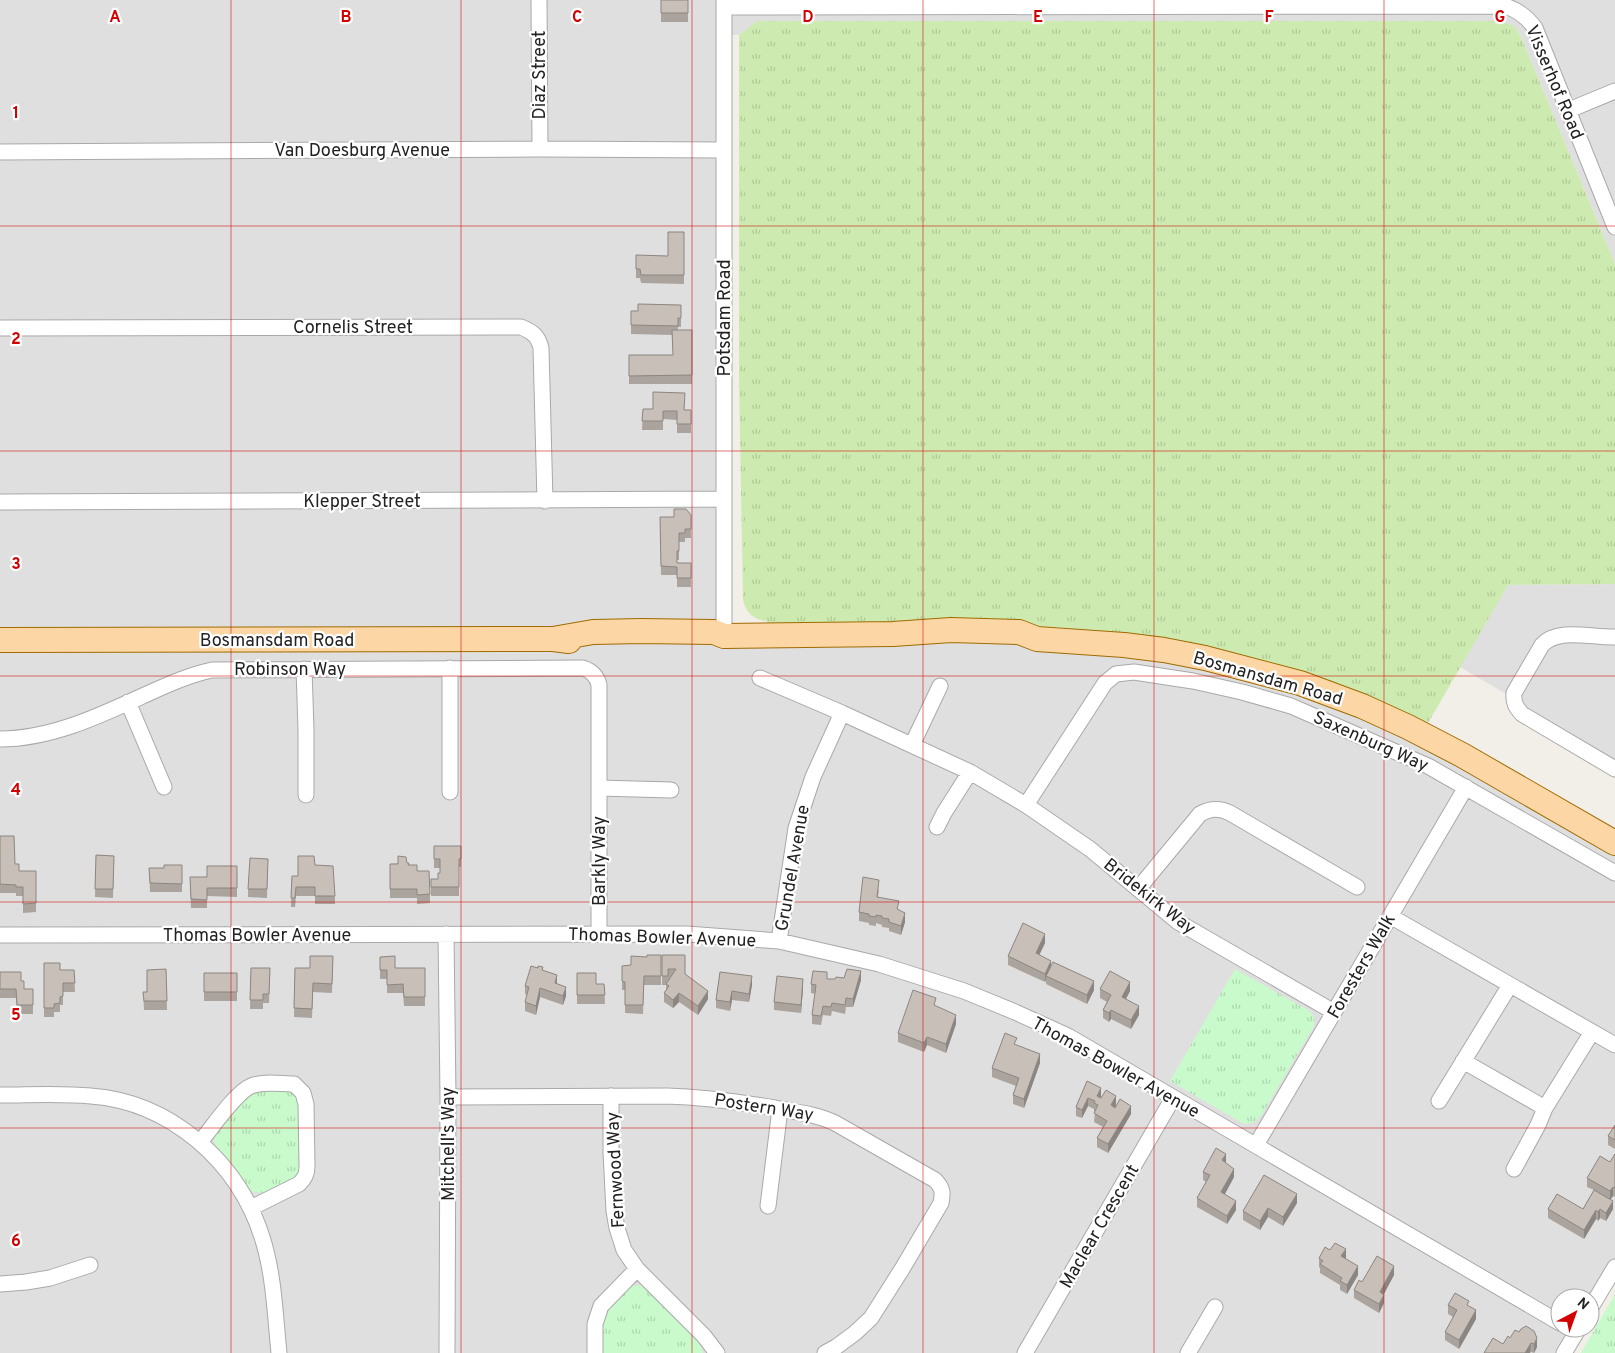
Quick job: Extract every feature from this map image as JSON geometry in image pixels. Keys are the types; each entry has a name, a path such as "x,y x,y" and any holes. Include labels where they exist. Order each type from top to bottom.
{"main road":[{"name":"Bosmansdam Road","path":"0,640 553,639 642,647 707,643 724,636 893,634 951,630 1019,632 1037,639 1124,645 1164,650 1300,683 1362,706 1408,726 1462,755 1615,843"}],"street":[{"name":"Diaz Street","path":"539,0 540,149"},
{"name":"Visserhof Road","path":"724,4 1505,6 1523,15 1535,28 1615,227"},
{"name":"Potsdam Road","path":"724,4 724,636"},
{"path":"1569,110 1615,91"},
{"name":"Van Doesburg Avenue","path":"0,152 540,149 724,150"},
{"name":"Cornelis Street","path":"0,328 521,327 532,332 539,339 542,348 546,501"},
{"name":"Klepper Street","path":"0,502 723,499"},
{"path":"1611,639 1559,635 1546,640 1514,694 1514,704 1522,714 1615,769"},
{"path":"304,668 306,794"},
{"path":"450,668 450,792"},
{"name":"Robinson Way","path":"0,739 33,737 57,731 179,679 212,670 578,668 592,673"},
{"name":"Saxenburg Way","path":"1026,805 1105,683 1116,674 1134,672 1193,680 1291,706 1428,766 1466,786 1615,873"},
{"name":"Barkly Way","path":"592,673 599,685 599,934"},
{"name":"Bridekirk Way","path":"760,678 912,744 970,772 1026,805 1090,849 1178,922 1334,1012"},
{"path":"912,744 940,686"},
{"path":"128,702 164,787"},
{"name":"Grundel Avenue","path":"779,941 796,828 813,777 842,713"},
{"path":"936,827 970,772"},
{"name":"Foresters Walk","path":"1256,1146 1466,786"},
{"path":"599,788 672,790"},
{"path":"1138,889 1200,814 1215,809 1230,813 1357,887"},
{"path":"1390,916 1615,1044"},
{"name":"Mitchell's Way","path":"446,934 448,1097 447,1353"},
{"name":"Thomas Bowler Avenue","path":"0,935 687,934 779,941 879,964 964,991 1068,1036 1550,1317"},
{"path":"1439,1102 1510,985"},
{"path":"1514,1169 1545,1108 1592,1032"},
{"path":"1463,1061 1545,1108"},
{"path":"200,1142 241,1093 252,1086 294,1084 303,1094 306,1104 307,1173 299,1184 251,1208"},
{"path":"0,1095 91,1096 111,1099 149,1111 178,1126 200,1142 229,1173 251,1208 263,1239 272,1284 279,1353"},
{"name":"Fernwood Way","path":"611,1096 614,1211 624,1250 637,1270 704,1336 717,1353"},
{"name":"Postern Way","path":"448,1097 699,1097 780,1109 821,1116 935,1180 941,1186 943,1194 940,1203 871,1318 855,1333 825,1353"},
{"name":"Maclear Crescent","path":"1032,1351 1173,1098"},
{"path":"768,1206 780,1109"},
{"path":"0,1284 50,1278 90,1265"},
{"path":"1600,1292 1615,1267"},
{"path":"595,1353 595,1324 600,1306 637,1270"},
{"path":"1188,1353 1215,1307"},
{"path":"1564,1353 1571,1338"}],"shaded area":[{"path":"0,0 1615,0 1615,264 1521,37 1514,26 758,21 739,35 724,35 723,637 1037,639 1300,685 1615,844 1615,1269 1599,1288 1550,1288 1550,1338 1575,1338 1566,1353 0,1353"},
{"path":"1615,584 1615,769 1528,718 1513,698 1460,667 1508,585"}],"green space":[{"path":"757,21 1500,21 1514,26 1521,37 1615,264 1615,584 1508,585 1428,723 1363,693 1277,664 1203,645 1143,635 1057,627 768,625 767,621 754,617 748,612 743,600 739,380 739,35"},
{"path":"1235,969 1308,1010 1313,1015 1314,1021 1314,1026 1261,1116 1253,1123 1244,1124 1170,1081"},
{"path":"257,1091 291,1091 298,1096 301,1168 295,1180 259,1193 247,1189 216,1148 214,1140 216,1132 244,1097"},
{"path":"632,1285 643,1286 699,1340 703,1353 601,1353 602,1316"},
{"path":"1615,1294 1615,1353 1581,1353 1590,1338 1600,1338 1600,1320"}],"building":[{"path":"661,0 688,0 688,13 661,13"},
{"path":"668,232 684,232 684,275 641,275 640,269 636,269 636,255 668,256"},
{"path":"638,304 681,305 681,318 678,318 678,326 631,325 631,311 638,311"},
{"path":"672,330 692,330 692,375 629,376 629,355 673,355"},
{"path":"653,392 685,393 684,410 691,410 691,424 677,424 677,411 663,411 663,421 642,421 643,409 653,409"},
{"path":"674,509 686,509 691,515 691,529 685,529 685,533 679,533 677,563 691,563 691,578 677,578 677,567 661,566 660,517 674,517"},
{"path":"0,836 14,836 15,864 19,864 19,871 36,871 36,903 23,904 23,887 0,884"},
{"path":"434,846 461,846 459,887 431,887 431,879 438,879 438,873 440,873 440,859 434,859"},
{"path":"96,855 114,856 113,889 95,889"},
{"path":"298,856 314,856 315,865 333,866 335,896 315,896 315,887 296,887 295,898 291,898 292,876 298,876"},
{"path":"398,856 406,857 408,865 417,865 417,871 429,871 430,894 417,895 417,889 390,889 390,864 398,864"},
{"path":"250,858 268,859 267,889 248,889"},
{"path":"164,865 182,865 182,884 150,883 149,868 164,868"},
{"path":"207,866 237,866 237,888 207,888 207,900 191,899 190,877 207,877"},
{"path":"863,877 879,880 877,897 899,901 897,909 905,913 901,926 889,922 889,919 882,918 882,916 869,916 869,914 859,912"},
{"path":"1023,923 1045,934 1036,953 1051,961 1045,974 1008,956"},
{"path":"647,955 661,955 661,976 644,976 643,1005 625,1005 625,982 622,981 622,966 631,965 631,956 647,957"},
{"path":"662,955 685,955 685,974 708,991 698,1006 679,993 673,1000 664,993 669,986 666,984 676,969 668,969 668,976 662,976"},
{"path":"310,956 333,956 332,984 313,983 312,1009 294,1008 295,968 310,968"},
{"path":"395,956 395,968 425,968 425,997 404,997 403,984 387,985 387,970 380,970 380,957"},
{"path":"1053,962 1094,981 1087,995 1046,976"},
{"path":"44,963 60,963 60,970 74,970 75,983 63,983 63,996 60,997 60,1003 54,1004 54,1008 44,1008"},
{"path":"531,966 543,967 542,970 557,975 555,983 566,987 563,996 540,988 536,1006 525,1002 529,987 525,986"},
{"path":"251,968 270,968 269,994 263,994 263,1000 250,1000"},
{"path":"166,969 167,1001 144,1001 143,992 147,992 147,970"},
{"path":"847,969 861,971 853,999 846,998 845,1005 832,1003 831,1007 823,1006 821,1016 812,1015 816,985 811,984 813,971 827,972 827,979 835,979 836,977 844,978"},
{"path":"1110,971 1130,982 1122,997 1139,1006 1131,1020 1111,1010 1109,1013 1103,1010 1111,995 1100,989"},
{"path":"0,972 21,972 21,981 24,981 24,989 33,989 33,1005 17,1005 16,989 0,989"},
{"path":"720,972 752,976 749,994 732,991 730,1002 716,1000"},
{"path":"204,973 237,973 237,992 204,992"},
{"path":"577,973 596,973 596,984 604,984 605,995 577,995"},
{"path":"777,976 803,979 801,1005 774,1002"},
{"path":"913,990 936,998 934,1005 956,1015 946,1044 927,1037 924,1043 898,1033"},
{"path":"1005,1033 1017,1038 1014,1044 1040,1054 1024,1099 1013,1095 1019,1078 992,1068"},
{"path":"1087,1081 1101,1088 1097,1096 1101,1098 1106,1090 1116,1096 1111,1105 1115,1108 1120,1099 1131,1106 1108,1144 1097,1138 1107,1121 1094,1113 1098,1105 1094,1103 1095,1101 1088,1098 1082,1110 1076,1107"},
{"path":"1615,1125 1615,1140 1608,1136"},
{"path":"1216,1148 1226,1154 1222,1160 1234,1169 1221,1192 1236,1201 1227,1216 1197,1198 1210,1175 1203,1172"},
{"path":"1615,1154 1615,1188 1613,1187 1610,1191 1587,1178 1600,1156 1610,1162"},
{"path":"1264,1175 1297,1194 1283,1217 1268,1208 1260,1221 1243,1211"},
{"path":"1594,1190 1613,1201 1606,1213 1600,1209 1598,1212 1596,1210 1584,1230 1548,1209 1557,1194 1583,1209"},
{"path":"1335,1243 1346,1249 1341,1256 1358,1266 1347,1285 1340,1281 1342,1278 1320,1264 1323,1261 1319,1258 1325,1247 1330,1250"},
{"path":"1377,1256 1394,1266 1380,1292 1384,1295 1379,1304 1354,1290 1359,1280 1362,1282"},
{"path":"1455,1293 1469,1301 1467,1305 1476,1310 1459,1340 1445,1332 1457,1310 1448,1305"},
{"path":"1526,1326 1534,1331 1537,1338 1534,1344 1531,1343 1525,1353 1484,1353 1493,1338 1503,1344 1515,1330 1519,1332"}]}
